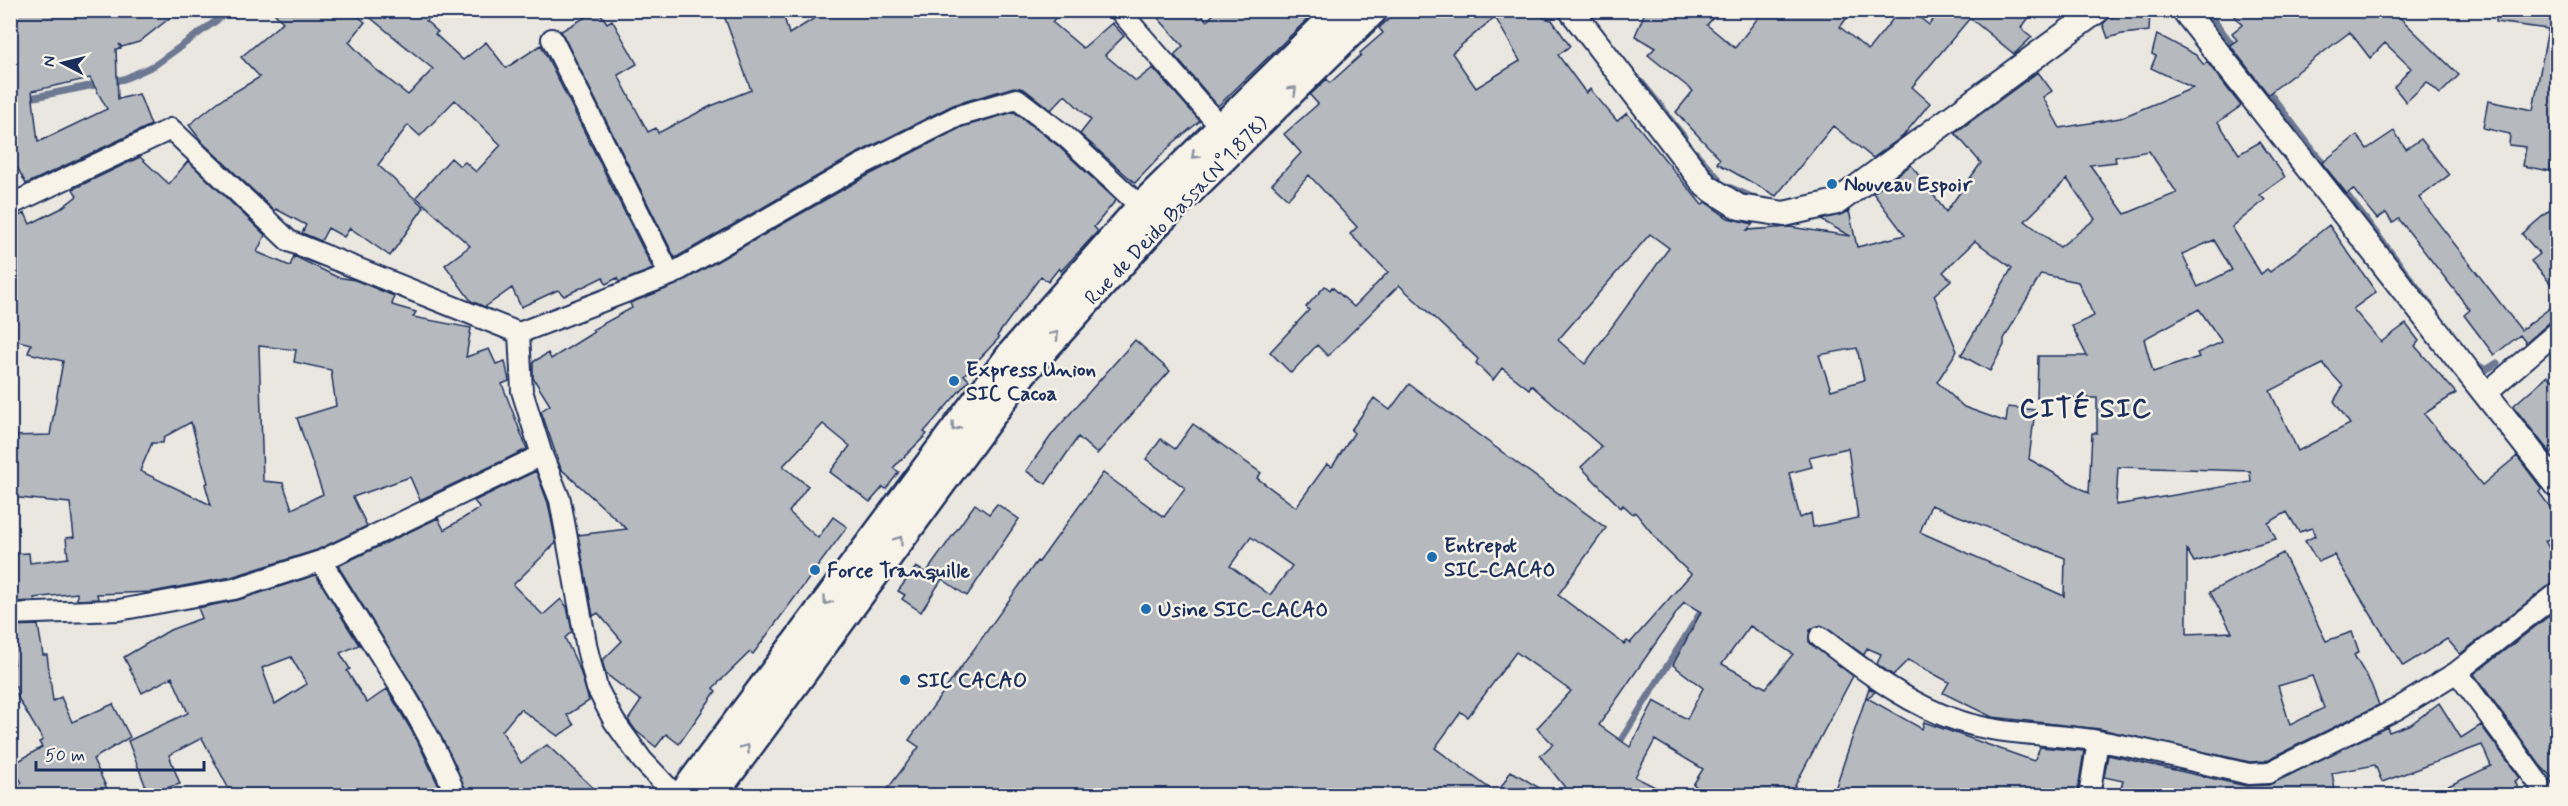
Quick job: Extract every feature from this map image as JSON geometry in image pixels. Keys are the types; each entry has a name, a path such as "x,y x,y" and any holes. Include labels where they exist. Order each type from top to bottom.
{"main road":[{"path":"682,795 1011,355 1141,207 1229,138 1341,10"},
{"name":"Rue de Deido Bassa(N°1.878)","path":"711,795 1022,373 1157,223 1229,138 1373,10"}],"street":[{"path":"1119,10 1229,138"},
{"path":"1571,10 1706,186 1739,207 1784,214 1837,202 2098,10"},
{"path":"2184,10 2558,486"},
{"path":"552,39 670,274"},
{"path":"10,205 171,129 289,241 519,333 670,274 859,166 958,116 1017,99 1065,136 1141,207"},
{"path":"2486,393 2558,331"},
{"path":"519,333 522,391 542,455 560,500 587,649 597,687 614,721 642,760 676,795"},
{"path":"10,614 119,610 234,589 321,561 542,455"},
{"path":"321,561 412,706 444,765 456,795"},
{"path":"1820,637 1888,687 1922,707 1958,721 1992,730 2098,741 2249,774 2268,773 2397,709 2457,672 2558,593"},
{"path":"2457,672 2548,795"},
{"path":"2090,795 2098,741"}],"building":[{"path":"10,10 180,10 139,42 122,47 119,44 121,48 116,49 118,99 139,94 151,125 26,184 10,153","holes":["90,78 107,109 38,142 32,91"]},
{"path":"271,10 350,10 365,22 349,42 373,67 408,95 433,69 361,10 436,10 426,21 438,32 435,34 463,60 486,42 506,68 541,45 653,269 619,282 617,278 606,284 603,277 564,296 558,290 521,307 512,288 485,307 471,301 445,265 470,246 416,197 451,158 460,166 465,162 476,172 501,145 455,100 420,136 408,125 378,165 424,207 390,256 350,228 344,237 328,228 321,241 302,233 306,225 276,209 275,211 203,143 189,125 219,101 260,77 241,57 283,22"},
{"path":"598,10 607,23 612,20 637,64 618,75 648,132 656,128 658,133 711,106 751,90 722,10 782,10 789,34 828,10 1062,10 1052,22 1083,48 1112,23 1124,36 1105,55 1136,81 1153,68 1200,121 1173,143 1135,183 1080,134 1091,120 1065,95 1051,110 1024,89 1014,87 953,105 854,155 675,258 561,31"},
{"path":"1151,10 1198,10 1207,21 1217,10 1317,10 1218,106 1174,55 1183,46"},
{"path":"1399,10 1540,10 1544,18 1552,20 1570,46 1558,55 1586,93 1590,89 1617,121 1627,113 1702,205 1705,202 1728,218 1753,224 1747,230 1790,227 1850,236 1821,220 1849,211 1857,247 1905,235 1873,193 1911,165 1946,212 1981,163 1955,133 2038,72 2052,91 2043,97 2060,128 2120,118 2193,88 2151,68 2156,56 2152,54 2157,34 2196,55 2204,65 2207,62 2241,106 2218,122 2239,154 2260,142 2285,177 2260,195 2265,200 2232,227 2261,274 2267,269 2270,272 2329,225 2376,292 2353,309 2381,342 2406,324 2419,341 2415,346 2456,393 2424,414 2482,485 2517,456 2542,489 2539,492 2558,518 2558,533 2545,541 2558,564 2558,581 2460,654 2447,639 2403,666 2334,555 2318,562 2305,541 2315,536 2312,528 2299,532 2287,512 2268,523 2276,539 2194,562 2187,550 2187,634 2232,632 2210,592 2283,553 2326,641 2352,632 2359,652 2354,655 2371,684 2379,705 2265,761 2250,762 2100,729 1992,717 1943,693 1949,682 1908,660 1893,675 1877,664 1881,654 1867,648 1864,655 1821,625 1810,630 1809,642 1853,676 1790,795 1714,795 1693,785 1703,769 1655,740 1635,777 1671,795 1571,795 1540,756 1553,744 1537,728 1571,691 1516,652 1468,717 1461,712 1435,748 1497,794 1511,771 1551,795 883,795 919,747 909,740 1103,473 1164,517 1185,488 1146,459 1161,439 1175,449 1193,424 1261,473 1257,478 1296,507 1327,464 1332,467 1354,433 1351,430 1374,398 1390,410 1409,384 1606,528 1558,595 1624,644 1627,641 1630,643 1691,574 1663,547 1635,512 1633,514 1623,505 1621,508 1581,467 1602,447 1531,385 1529,389 1502,368 1493,380 1476,363 1478,359 1399,285 1328,356 1317,345 1291,373 1270,352 1309,310 1306,307 1325,286 1330,290 1332,287 1354,307 1388,272 1350,234 1357,227 1309,175 1288,199 1272,184 1301,153 1284,134 1318,104 1310,95 1327,79 1330,83 1361,55 1360,53 1383,33 1379,28","holes":["1495,17 1520,61 1476,88 1452,53","2149,151 2177,193 2125,214 2090,165 2116,162 2115,157","2067,179 2095,219 2060,247 2025,221","1650,234 1669,248 1585,364 1558,340","2214,240 2232,270 2198,287 2182,254","1975,241 2012,268 1961,355 1990,371 2004,345 2004,339 2041,274 2078,282 2094,316 2072,326 2087,356 2038,356 2037,398 2097,398 2097,433 2092,433 2089,493 2029,459 2035,410 2008,407 2006,422 1964,407 1937,382 1957,351 1934,295 1951,280 1943,272","2199,309 2222,342 2197,353 2199,357 2153,372 2144,339","1857,348 1864,380 1831,390 1819,355","2323,364 2343,386 2334,401 2350,424 2298,451 2270,391","1848,448 1858,518 1813,527 1811,513 1800,518 1789,473 1812,467 1809,457","2118,467 2250,471 2251,482 2116,505","1931,505 2065,558 2064,596 1920,532","1251,537 1292,566 1270,595 1230,566","1684,602 1701,612 1673,665 1703,688 1687,719 1654,701 1630,747 1599,725","1750,626 1793,654 1766,688 1722,664","2312,676 2324,708 2290,725 2278,686"]},
{"path":"1646,10 1720,10 1707,25 1735,48 1764,10 1853,10 1840,27 1868,50 1900,10 1910,10 1929,25 1941,10 2035,10 2021,28 2032,37 2014,54 1970,18 1912,87 1930,103 1903,136 1873,158 1833,126 1776,196 1717,163 1720,159 1676,112 1693,91 1648,55 1655,48 1635,36"},
{"path":"2150,10 2149,31 2108,38 2103,24 2110,17 2118,15 2118,12"},
{"path":"2230,10 2392,10 2459,75 2440,94 2427,82 2406,102 2394,87 2411,68 2385,43 2370,58 2350,32 2268,94 2230,45 2237,40 2232,33 2242,25"},
{"path":"2497,10 2558,10 2558,140 2555,140 2550,171 2523,166 2526,147 2509,145 2510,134 2483,128 2488,101 2533,110 2548,29 2496,22"},
{"path":"1014,112 1057,145 1116,200 1094,227 1098,231 1061,271 1059,268 1048,282 1041,276 997,336 999,338 964,375 969,380 924,432 927,434 893,468 899,472 886,489 883,487 870,502 830,472 850,446 823,424 783,466 808,486 789,512 818,538 833,517 847,527 753,654 750,652 713,688 716,691 679,744 666,734 656,747 636,731 628,720 641,701 606,674 602,661 622,641 598,613 593,616 578,535 627,529 561,469 541,411 550,405 533,378 533,362 548,353 551,359 594,332 592,330 632,308 630,303 676,285 865,177 962,127"},
{"path":"2394,131 2406,149 2421,139 2449,175 2419,198 2521,330 2558,302 2558,319 2550,322 2526,343 2520,335 2494,355 2464,315 2470,310 2399,219 2393,223 2386,213 2377,219 2353,189 2347,194 2322,163 2357,135 2367,149"},
{"path":"140,157 169,184 188,161 265,235 257,252 290,266 294,256 337,277 355,280 394,296 392,305 416,312 413,317 471,328 466,357 489,349 496,364 505,361 509,381 502,384 527,449 420,500 410,477 353,497 367,526 317,550 231,577 152,592 97,594 98,599 77,600 77,593 34,598 35,601 10,602 10,554 29,553 30,563 68,558 66,538 74,537 70,503 10,497 10,436 50,435 63,361 28,353 31,344 10,339 10,220 25,213 30,224 60,209 77,196 73,189","holes":["259,346 296,350 294,362 331,370 336,406 297,418 323,494 292,509 283,483 263,481","191,422 208,483 205,484 211,505 140,471 152,443 163,443 164,437"]},
{"path":"2558,203 2558,292 2531,261 2540,254 2522,234"},
{"path":"1135,340 1170,371 1097,454 1078,437 1046,484 1026,471 1053,433"},
{"path":"2547,376 2558,385 2558,446 2551,454 2513,406"},
{"path":"536,471 548,503 556,543 513,585 543,615 561,599 567,607 572,631 565,638 580,670 589,701 567,715 574,725 558,736 520,709 502,731 521,763 547,745 601,795 468,795 453,760 421,699 338,566 438,518 444,530 480,508 474,501"},
{"path":"975,504 989,514 997,504 1019,519 967,596 942,579 921,612 902,599 905,595 898,591 916,567 926,573"},
{"path":"316,575 359,645 340,653 350,669 347,671 367,703 387,689 417,740 443,795 232,795 202,738 169,755 180,784 169,787 172,795 149,795 128,741 188,713 172,677 142,693 124,657 170,630 202,618 198,608 238,600","holes":["291,657 307,684 275,704 262,668"]},
{"path":"2558,609 2558,784 2540,765 2474,674"},
{"path":"38,625 43,655 47,655 53,701 61,697 72,722 113,704 130,737 93,759 110,795 10,795 10,791 22,783 12,765 42,747 39,742 43,740 18,698 16,686 10,686 10,669 14,668 10,626"},
{"path":"1869,688 1875,692 1867,698 1922,729 1924,722 2034,761 2040,747 2084,751 2077,795 1833,795"},
{"path":"2439,703 2461,738 2481,725 2520,778 2515,781 2521,795 2429,795 2491,766 2482,745 2382,782 2375,765 2332,773 2336,795 2119,795 2123,781 2104,777 2108,755 2246,786 2269,785 2387,727 2389,732 2411,724"}],"waterway":[{"path":"25,99 124,79 155,65 231,10"},
{"path":"2206,10 2237,51"},
{"path":"1642,83 1667,114"},
{"path":"2264,86 2430,304"},
{"path":"1669,118 1684,137"},
{"path":"1696,153 1718,178"},
{"path":"1731,188 1754,198"},
{"path":"2474,363 2486,370 2497,363"},
{"path":"1616,748 1704,607"}],"place":[{"name":"Nouveau Espoir","path":"1832,184"},
{"name":"Express Union SIC Cacoa","path":"954,381"},
{"name":"Entrepot SIC-CACAO","path":"1432,557"},
{"name":"Force Tranquille","path":"815,570"},
{"name":"Usine SIC-CACAO","path":"1146,609"},
{"name":"SIC CACAO","path":"905,680"}],"district":[{"name":"CITÉ SIC","path":"2086,408"}]}
